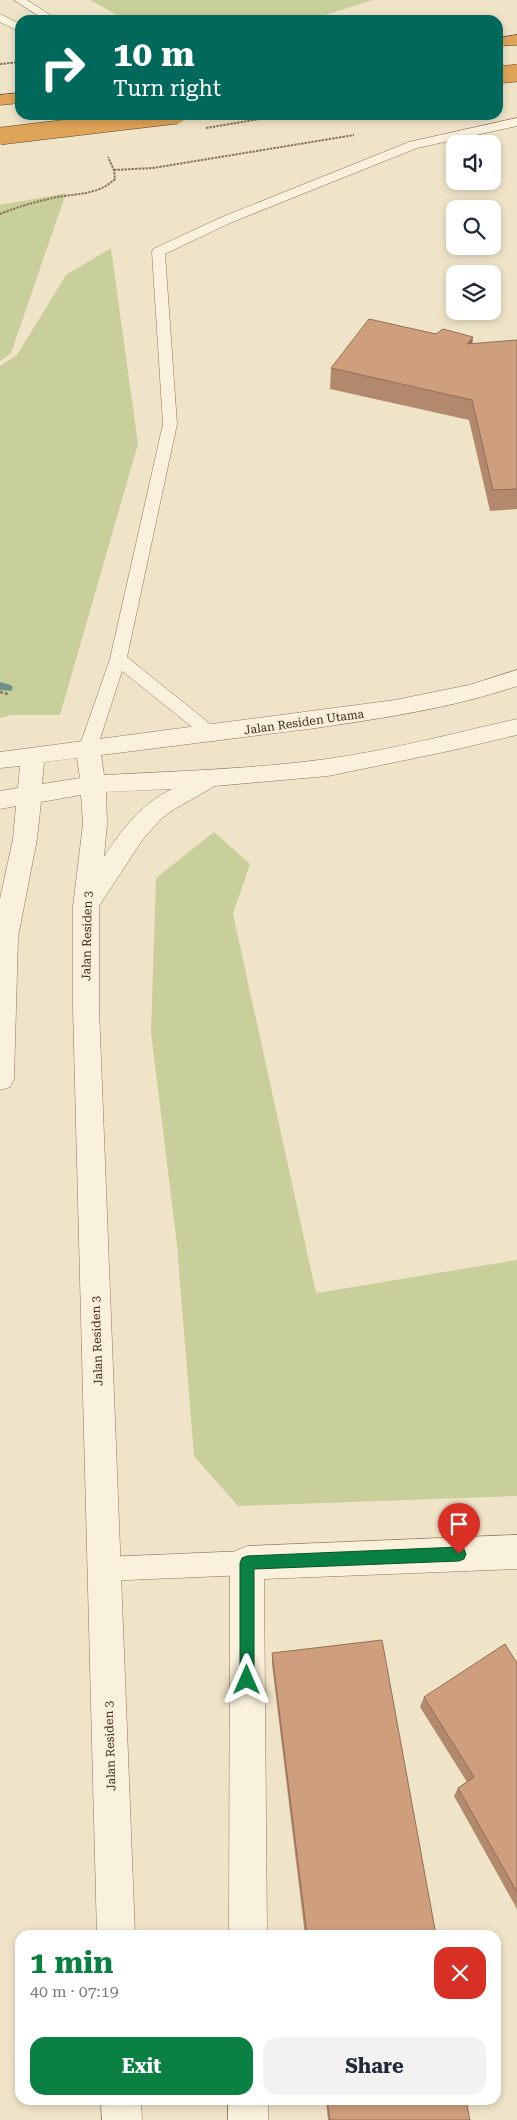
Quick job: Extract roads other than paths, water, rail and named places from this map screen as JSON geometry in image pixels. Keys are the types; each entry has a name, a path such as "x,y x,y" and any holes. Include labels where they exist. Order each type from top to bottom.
{"highway":[{"path":"503,41 517,40"},
{"path":"503,74 517,73"},
{"path":"0,100 15,98"},
{"path":"0,136 135,120"}],"street":[{"name":"Jalan Residen Utama","path":"0,760 213,734 413,706 517,678"},
{"path":"0,800 93,784 214,778 328,767 449,743 517,727"},
{"name":"Jalan Residen 3","path":"88,748 93,784 95,824 86,906 86,1018 116,1930"},
{"path":"0,1079 3,930 25,839 33,755"},
{"path":"86,906 133,835 151,814 164,804 214,778"},
{"path":"248,1930 247,1563 517,1552"},
{"path":"121,2105 122,2120"},
{"path":"248,2105 248,2120"}],"lane":[{"path":"19,0 44,15"},
{"path":"0,17 15,26"},
{"path":"88,748 118,659 170,424 158,252 226,220 413,146 517,122"},
{"path":"118,659 213,734"},
{"path":"104,1569 247,1563"}],"waterway":[{"path":"0,686 7,688"}]}
